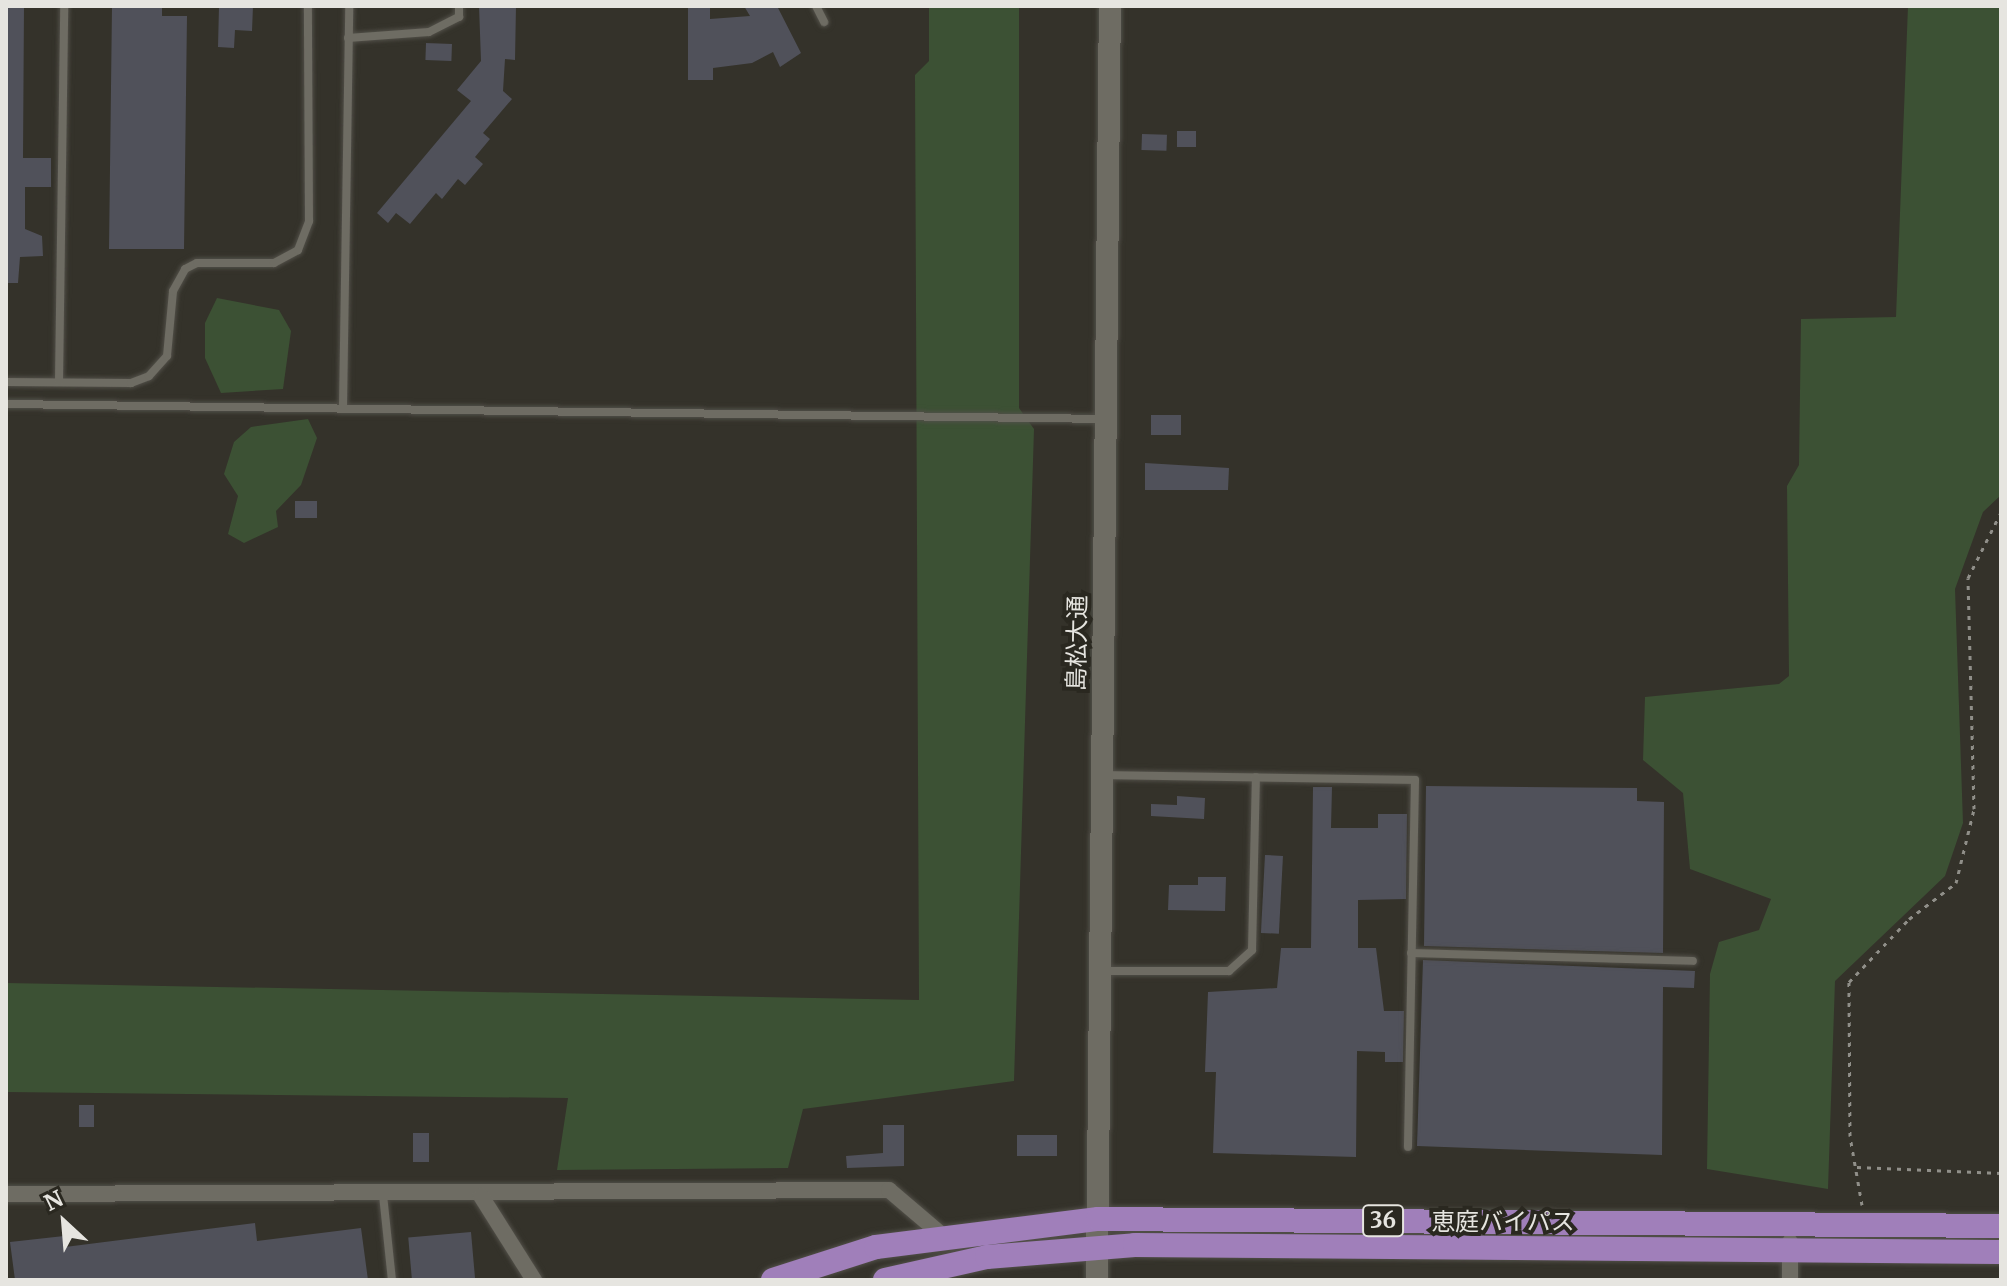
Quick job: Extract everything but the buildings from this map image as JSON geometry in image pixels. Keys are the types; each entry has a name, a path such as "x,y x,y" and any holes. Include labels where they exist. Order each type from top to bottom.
{"highway":[{"name":"恵庭バイパス","path":"773,1280 876,1247 943,1236 1098,1219 2001,1226"},
{"name":"恵庭バイパス","path":"886,1280 987,1257 1097,1247 1790,1255 2001,1252"}],"street":[{"name":"島松大通","path":"1097,1280 1110,6"},
{"path":"6,1194 481,1196 889,1190 943,1236"},
{"path":"481,1196 534,1280"},
{"path":"1790,1224 1790,1280"}],"lane":[{"path":"59,382 64,6"},
{"path":"6,382 131,383 149,376 167,356 173,291 185,269 197,263 274,263 298,250 309,221 308,6"},
{"path":"343,407 349,6"},
{"path":"348,38 429,32 459,17 459,6"},
{"path":"816,6 824,22"},
{"path":"6,404 1105,419"},
{"path":"1102,775 1415,780 1408,1147"},
{"path":"1100,971 1229,971 1252,950 1256,777"},
{"path":"1411,953 1693,961"},
{"path":"383,1195 392,1280"}],"path":[{"path":"1862,1225 1857,1167 1850,1136 1849,982 1909,919 1956,883 1974,809 1968,578 2001,512"},
{"path":"1857,1167 2001,1173"}],"green space":[{"path":"929,6 1019,6 1019,408 1034,429 1014,1081 803,1109 788,1168 557,1170 568,1098 6,1092 6,983 919,1000 915,75 929,61"},
{"path":"1908,6 2001,6 2001,495 1983,512 1955,589 1963,823 1945,876 1835,981 1828,1189 1707,1169 1710,974 1719,942 1759,930 1771,899 1690,869 1683,793 1643,760 1645,697 1779,684 1789,676 1787,486 1799,465 1801,319 1896,317"},
{"path":"217,298 279,310 291,331 283,389 221,393 205,358 205,323"},
{"path":"308,419 317,438 301,485 276,511 278,527 244,543 228,534 238,496 224,474 234,442 251,427"}]}
